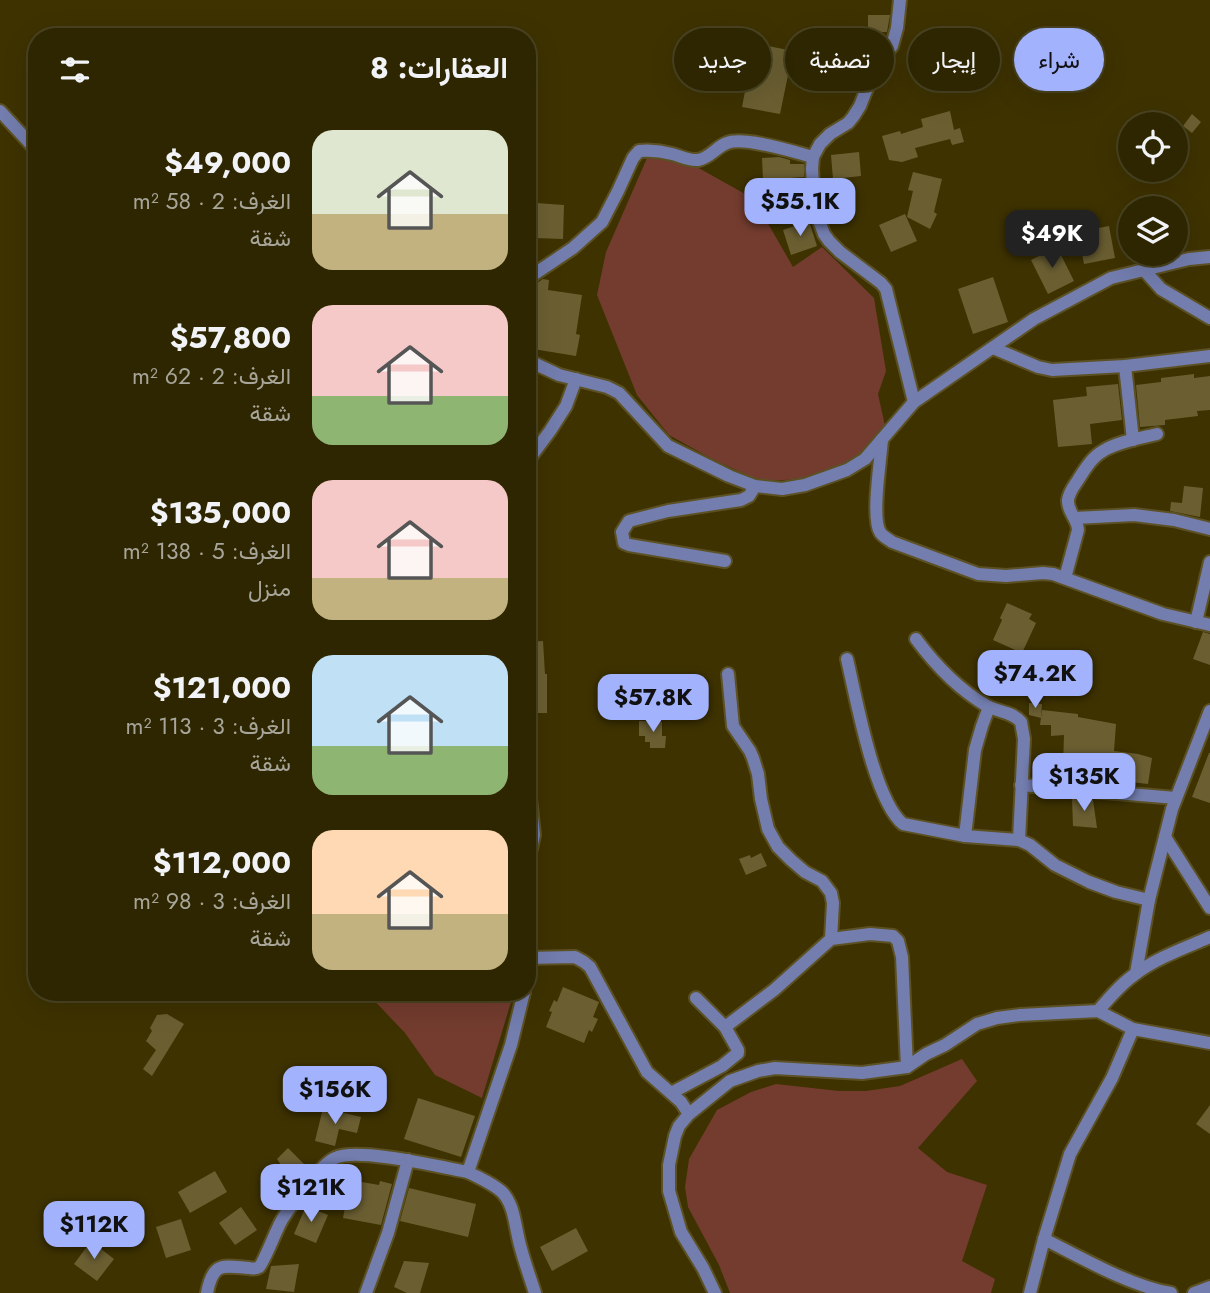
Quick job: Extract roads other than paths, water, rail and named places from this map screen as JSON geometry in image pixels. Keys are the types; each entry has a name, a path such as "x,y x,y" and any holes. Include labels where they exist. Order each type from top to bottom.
{"street":[{"path":"900,0 892,47 876,65 860,106 848,122 820,144 813,157 812,169 815,210 829,241 886,289 914,402"},
{"path":"0,111 28,141"},
{"path":"536,273 573,248 602,222 639,151 653,150 699,160 725,143 740,141 813,157"},
{"path":"536,364 559,375 607,387 619,393 668,446 729,476 755,486 782,489 796,487 855,466 914,402 1034,319 1111,278 1189,259 1210,257"},
{"path":"1144,270 1161,289 1210,318"},
{"path":"993,348 1052,369 1125,366 1210,356"},
{"path":"1125,366 1133,440"},
{"path":"536,450 566,406 576,379"},
{"path":"1065,578 1078,530 1078,523 1070,512 1068,496 1089,463 1104,450 1157,434"},
{"path":"882,439 877,482 877,520 881,534 892,542 978,574 1006,576 1053,573 1163,614 1210,625"},
{"path":"724,561 629,545 624,542 622,532 629,521 668,511 741,500 749,496 755,486"},
{"path":"1074,518 1133,515 1174,520 1210,529"},
{"path":"1196,622 1210,562"},
{"path":"916,639 947,677 965,692 989,707 1013,715 1021,722 1024,739 1019,839"},
{"path":"847,659 870,757 897,819 908,825 965,836 1019,839 1055,865 1090,883 1149,900"},
{"path":"728,674 733,726 753,758 768,829 778,847 805,872 822,881 831,893 831,939"},
{"path":"965,836 975,750 989,707"},
{"path":"1136,973 1149,900 1165,836 1176,798 1210,711"},
{"path":"1021,785 1176,798"},
{"path":"1165,836 1210,908"},
{"path":"725,1027 774,990 831,939 870,934 893,936 898,942 902,957 907,1067"},
{"path":"1098,1011 1116,990 1136,973 1210,937"},
{"path":"536,958 579,958 590,967 647,1072 681,1102 689,1114"},
{"path":"671,1093 722,1066 736,1055 738,1050 725,1027 696,999"},
{"path":"468,1172 522,1001"},
{"path":"715,1293 681,1232 669,1191 669,1165 680,1126 689,1114 730,1081 775,1068 862,1073 907,1067 977,1024 1020,1015 1098,1011 1133,1029 1210,1043"},
{"path":"1030,1293 1070,1154 1112,1078 1133,1029"},
{"path":"207,1293 212,1275 223,1267 256,1268 261,1265 291,1206 328,1163 336,1157 351,1154 408,1160 468,1172 500,1191 513,1212 535,1293"},
{"path":"366,1293 388,1233 408,1160"},
{"path":"1044,1239 1112,1272 1155,1290 1171,1293"},
{"path":"1194,1293 1210,1287"}]}
